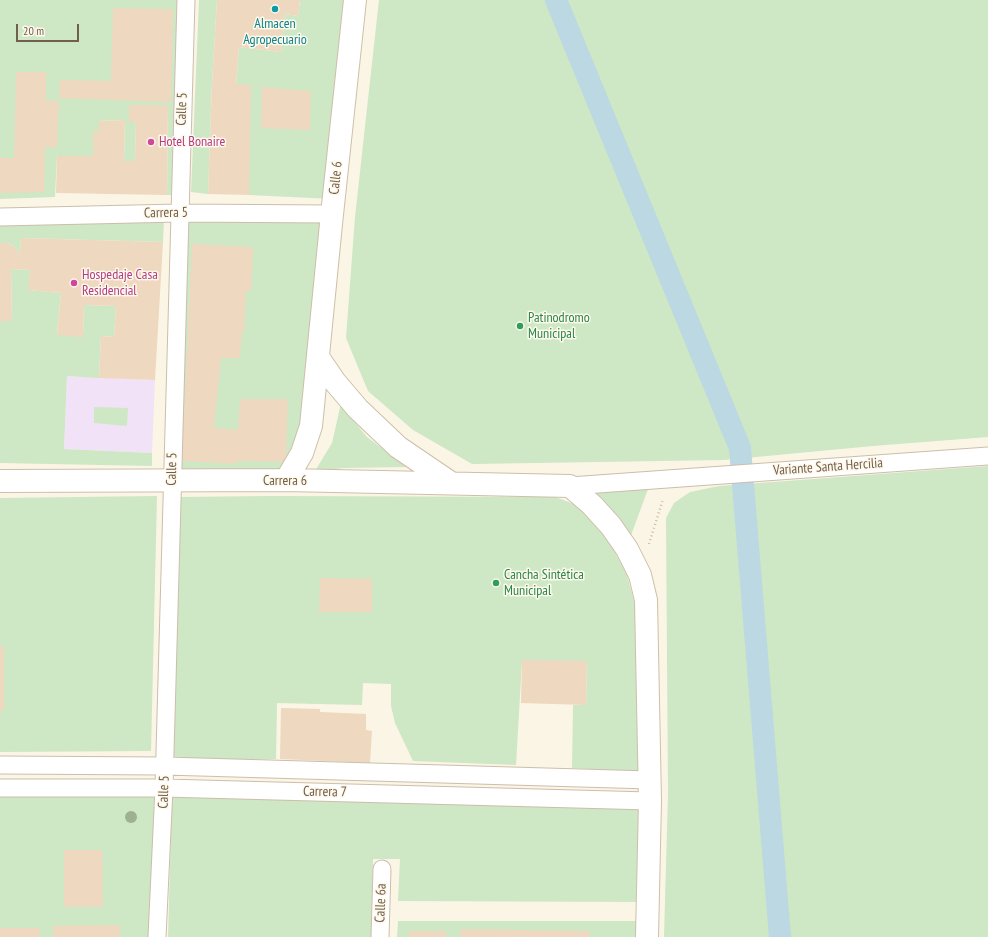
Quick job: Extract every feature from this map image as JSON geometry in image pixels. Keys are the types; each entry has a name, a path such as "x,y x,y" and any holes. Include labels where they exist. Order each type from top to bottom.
{"street":[{"name":"Calle 5","path":"158,937 165,766 186,0"},
{"name":"Calle 6","path":"286,480 302,453 311,426 355,0"},
{"name":"Carrera 5","path":"0,217 179,213 332,214"},
{"path":"318,357 335,382 358,409 398,447 451,483"},
{"name":"Variante Santa Hercilia","path":"570,486 988,456"},
{"name":"Carrera 6","path":"0,481 286,480 570,486"},
{"path":"570,486 592,505 611,526 627,550 640,575 646,600 650,780 647,937"},
{"name":"Carrera 7","path":"0,766 165,766 650,780"},
{"name":"Carrera 7","path":"0,788 164,788 650,801"},
{"name":"Calle 6a","path":"380,937 382,869"}],"path":[{"path":"640,575 669,479"}],"shaded area":[{"path":"67,376 155,380 152,453 64,449"}],"green space":[{"path":"0,0 177,0 174,195 167,195 168,105 130,105 129,122 136,122 135,161 124,161 125,120 99,121 99,131 93,131 93,156 57,156 55,197 0,199"},
{"path":"199,0 217,0 208,194 191,192"},
{"path":"300,0 351,0 332,199 249,195 249,161 236,84 239,47 281,52 285,14 298,16"},
{"path":"379,0 988,0 988,437 724,460 472,464 413,430 368,391 346,338 355,217"},
{"path":"164,218 163,242 21,238 20,254 12,245 0,243 0,222"},
{"path":"185,219 324,219 304,427 285,474 177,474"},
{"path":"11,269 30,270 29,290 61,293 57,334 83,336 84,305 116,306 114,337 101,336 99,378 67,376 64,449 152,453 152,466 0,463 0,321 12,321"},
{"path":"342,399 352,419 367,437 407,467 344,468 315,471 332,443"},
{"path":"94,407 128,408 127,426 94,423"},
{"path":"988,466 988,937 664,937 668,794 666,518 674,503 690,492 719,486"},
{"path":"648,489 630,538 591,492"},
{"path":"157,496 151,751 0,752 0,498"},
{"path":"181,497 555,497 574,504 593,522 609,541 627,575 636,609 640,772 572,768 573,705 586,705 587,661 522,661 516,765 413,761 395,723 391,706 391,684 363,683 362,705 277,703 276,759 171,761"},
{"path":"162,792 154,937 0,937 0,794"},
{"path":"172,796 641,807 640,902 398,901 400,859 373,859 371,937 168,937"},
{"path":"398,921 639,921 638,937 397,937"}],"building":[{"path":"217,0 300,0 298,16 285,14 281,52 239,47 236,84 251,85 249,195 208,194"},
{"path":"113,8 173,9 171,102 59,98 60,80 111,81"},
{"path":"16,72 46,72 46,101 59,101 57,147 45,147 44,192 0,193 0,158 14,158"},
{"path":"262,87 311,91 310,130 261,128"},
{"path":"129,105 168,105 167,195 56,193 57,156 93,156 93,131 99,131 99,121 125,120 124,161 135,161 136,122 129,122"},
{"path":"21,238 163,242 155,380 99,378 101,336 114,337 116,306 84,305 83,337 57,335 61,293 28,290 30,270 11,269 12,321 0,321 0,243 12,245 20,254"},
{"path":"192,244 253,247 251,291 246,291 244,332 242,332 240,358 221,358 214,428 238,430 240,399 288,399 286,462 237,461 236,464 182,461"},
{"path":"320,578 372,579 372,612 319,612"},
{"path":"0,647 4,647 4,711 0,711"},
{"path":"522,660 587,661 586,705 521,703"},
{"path":"281,708 320,709 320,712 366,714 366,730 372,731 370,763 280,759"},
{"path":"64,850 102,850 103,907 64,907"},
{"path":"120,925 120,937 53,937 53,926"},
{"path":"0,928 40,928 39,937 0,937"},
{"path":"461,929 590,931 590,937 460,937"},
{"path":"409,931 446,931 446,937 409,937"}],"waterway":[{"path":"556,0 740,448 780,937"}],"place":[{"name":"Almacen Agropecuario","path":"275,9"},
{"name":"Hotel Bonaire","path":"151,142"},
{"name":"Hospedaje Casa Residencial","path":"74,283"},
{"name":"Patinodromo Municipal","path":"520,326"},
{"name":"Cancha Sintética Municipal","path":"496,583"}]}
